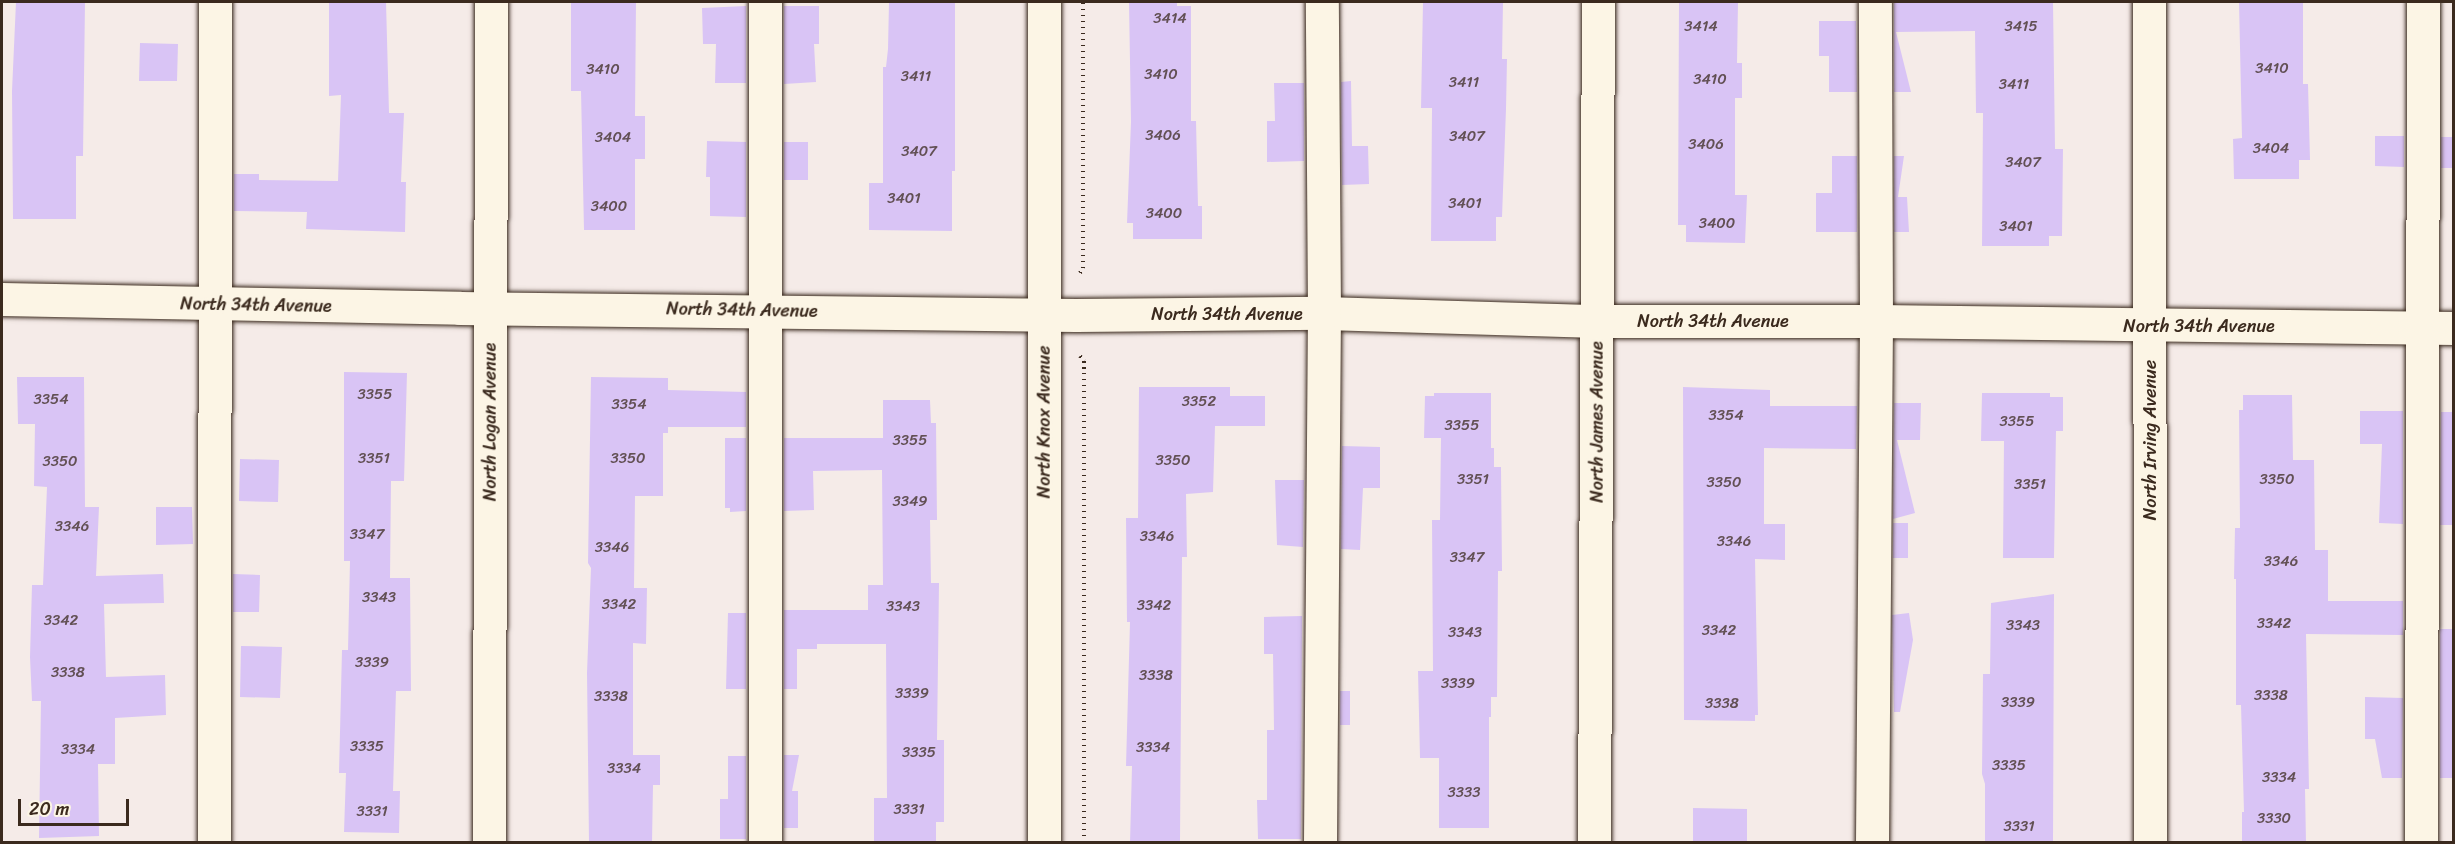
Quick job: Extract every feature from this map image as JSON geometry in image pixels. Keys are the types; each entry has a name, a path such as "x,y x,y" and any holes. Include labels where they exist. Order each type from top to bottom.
{"street":[{"path":"214,843 215,2"},
{"name":"North Logan Avenue","path":"489,843 490,2"},
{"path":"765,2 765,843"},
{"name":"North Knox Avenue","path":"1044,2 1044,843"},
{"path":"1320,843 1324,313 1322,2"},
{"name":"North James Avenue","path":"1594,843 1598,2"},
{"path":"1872,843 1876,321 1875,2"},
{"name":"North Irving Avenue","path":"2149,2 2150,843"},
{"path":"2421,843 2438,328 2423,2"},
{"name":"North 34th Avenue","path":"2,299 491,308 1324,313 1598,321 1876,321 2438,328"}],"path":[{"path":"1077,278 1083,268 1083,2"},
{"path":"1075,348 1084,361 1084,843"}],"building":[{"path":"16,2 85,2 83,156 76,156 76,219 13,219 12,91"},
{"path":"329,2 386,2 389,113 404,113 401,182 406,182 405,232 306,229 307,212 234,211 234,174 259,174 259,180 338,181 341,95 329,96"},
{"path":"571,2 636,2 635,116 645,116 645,159 635,159 635,230 584,230 581,91 571,91"},
{"path":"889,2 955,2 955,171 952,171 952,231 869,230 869,183 883,183 883,67 886,67 888,49"},
{"path":"1129,2 1177,2 1177,6 1191,6 1191,121 1196,121 1198,206 1202,206 1202,239 1133,239 1133,223 1127,223 1131,122"},
{"path":"1423,2 1503,2 1502,59 1507,59 1506,109 1502,217 1496,217 1496,241 1431,241 1432,108 1421,108"},
{"path":"1679,2 1738,2 1737,63 1742,63 1742,98 1735,98 1735,195 1747,195 1745,243 1686,242 1686,225 1678,225"},
{"path":"1894,2 2053,2 2055,149 2063,149 2062,236 2049,236 2049,246 1982,246 1983,113 1976,113 1975,31 1896,32 1911,92 1894,92"},
{"path":"2239,2 2303,2 2303,84 2308,84 2310,160 2299,160 2299,179 2234,179 2233,139 2242,138"},
{"path":"746,6 746,83 715,83 716,44 703,44 702,8"},
{"path":"784,6 819,6 819,44 814,44 816,82 784,84"},
{"path":"1819,21 1856,21 1857,92 1829,92 1829,56 1819,56"},
{"path":"140,43 178,44 177,81 139,81"},
{"path":"1351,81 1352,146 1368,146 1369,184 1342,185 1341,82"},
{"path":"1274,83 1304,83 1304,161 1267,162 1267,121 1275,121"},
{"path":"2375,136 2404,136 2404,167 2375,166"},
{"path":"2441,137 2454,137 2454,168 2441,168"},
{"path":"707,141 746,142 746,217 710,216 710,177 706,177"},
{"path":"784,142 808,142 808,180 784,180"},
{"path":"1832,156 1857,156 1857,232 1816,232 1816,193 1832,193"},
{"path":"1894,156 1904,156 1898,197 1907,197 1909,232 1894,232"},
{"path":"344,372 407,373 404,481 391,481 390,578 410,578 411,691 396,691 393,791 400,791 399,833 344,832 346,773 339,773 342,650 348,650 350,561 344,561"},
{"path":"17,377 84,377 85,507 99,507 96,576 163,574 164,603 104,604 106,677 165,675 166,715 115,718 115,764 98,764 99,836 39,838 41,701 32,701 30,657 32,585 43,585 47,487 34,486 35,424 18,424"},
{"path":"591,377 668,378 668,390 746,392 746,427 668,427 668,433 663,433 663,496 635,496 634,588 647,588 646,644 633,643 633,755 660,755 660,785 653,785 652,843 589,842 587,673 591,568 588,563"},
{"path":"1139,387 1230,387 1230,396 1265,396 1265,426 1215,426 1213,492 1186,494 1187,557 1182,557 1180,843 1130,843 1132,766 1126,766 1130,622 1127,622 1126,518 1138,518"},
{"path":"1683,387 1770,390 1770,406 1857,406 1856,449 1764,448 1764,524 1785,524 1785,560 1755,559 1758,715 1755,715 1755,721 1684,720"},
{"path":"1434,393 1491,393 1491,448 1494,448 1494,467 1501,467 1502,571 1498,571 1497,697 1491,697 1491,717 1489,717 1489,828 1439,828 1439,758 1420,758 1418,671 1433,671 1432,520 1440,520 1441,438 1424,438 1425,396 1434,396"},
{"path":"1982,393 2050,393 2050,397 2063,397 2063,431 2056,431 2054,558 2003,558 2004,441 1981,441"},
{"path":"2243,395 2292,395 2293,460 2314,460 2315,550 2328,550 2328,601 2403,601 2403,635 2306,634 2309,789 2305,789 2306,843 2242,843 2242,812 2244,812 2241,705 2236,705 2236,579 2234,579 2235,528 2240,528 2239,410 2243,410"},
{"path":"883,400 930,400 931,423 936,423 937,520 930,520 931,583 939,583 937,740 944,740 944,822 936,822 936,843 874,843 874,798 887,798 886,644 817,644 817,649 797,649 797,689 784,689 784,610 868,610 868,585 883,585 882,470 813,471 814,510 784,511 784,438 883,438"},
{"path":"1894,403 1921,403 1920,440 1897,440 1915,513 1893,519"},
{"path":"2360,411 2403,411 2403,524 2379,523 2382,444 2360,444"},
{"path":"2441,412 2454,412 2454,525 2440,525"},
{"path":"725,438 746,438 746,511 730,512 730,508 725,508"},
{"path":"1342,446 1380,447 1380,488 1363,488 1360,550 1341,549"},
{"path":"240,459 279,460 278,502 239,501"},
{"path":"1275,480 1304,480 1303,547 1277,545"},
{"path":"156,507 192,507 193,544 156,545"},
{"path":"1893,523 1908,523 1908,558 1893,558"},
{"path":"233,574 260,575 259,612 233,612"},
{"path":"2054,594 2053,843 1985,843 1985,784 1982,774 1983,674 1990,674 1991,603"},
{"path":"728,613 746,613 746,689 726,689"},
{"path":"1909,613 1913,640 1900,712 1894,712 1892,615"},
{"path":"1302,616 1301,839 1258,839 1257,800 1267,800 1267,730 1274,730 1273,654 1264,654 1264,617"},
{"path":"2440,629 2454,629 2454,778 2440,778"},
{"path":"241,646 282,647 280,698 240,697"},
{"path":"1340,691 1350,691 1350,725 1340,725"},
{"path":"2365,697 2403,698 2402,778 2382,778 2375,739 2365,739"},
{"path":"784,755 799,755 792,791 798,791 798,828 784,828"},
{"path":"728,756 746,756 746,839 720,839 720,799 728,799"},
{"path":"1693,808 1747,809 1747,843 1693,843"}]}
